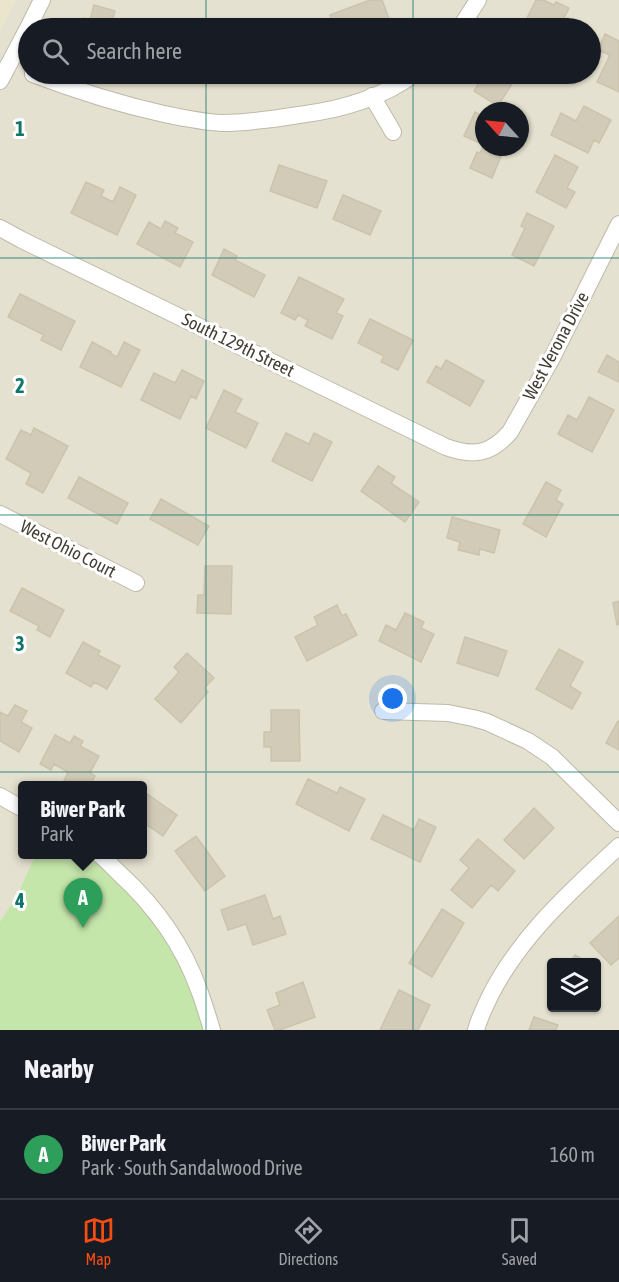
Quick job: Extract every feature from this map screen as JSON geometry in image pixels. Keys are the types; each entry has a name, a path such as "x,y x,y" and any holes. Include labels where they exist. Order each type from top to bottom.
{"street":[{"path":"33,18 42,0"},
{"path":"466,18 478,0"},
{"path":"0,81 18,47"},
{"path":"9,64 18,68"},
{"path":"62,84 144,109 193,120 221,123 332,110 399,84"},
{"path":"372,96 393,132"},
{"name":"West Verona Drive","path":"478,452 491,449 502,442 510,432 553,356 619,224"},
{"name":"South 129th Street","path":"0,228 446,447 471,453 478,452"},
{"name":"West Ohio Court","path":"0,514 136,583"},
{"path":"383,711 448,713 473,718 528,741 552,757 619,823"},
{"path":"0,796 18,806"},
{"path":"476,1030 498,980 520,948 563,900 619,846"},
{"path":"104,859 134,886 171,933 199,989 212,1030"}],"shaded area":[{"path":"0,0 16,0 0,31"},
{"path":"16,0 619,0 619,1030 0,1030 0,31"}],"green space":[{"path":"34,859 102,859 171,933 212,1030 0,1030 0,922 17,896"}],"building":[{"path":"370,0 382,0 389,18 331,18 330,15"},
{"path":"536,0 543,0 554,5 556,2 569,8 564,18 527,18"},
{"path":"94,5 115,11 113,18 91,18"},
{"path":"605,34 619,41 619,92 601,84 601,74 610,55 601,51 601,43"},
{"path":"478,84 512,84 500,102 492,102 474,91"},
{"path":"584,106 611,120 599,143 594,140 588,153 551,135 561,113 576,121"},
{"path":"475,112 475,141 464,136"},
{"path":"555,155 578,167 567,188 575,192 566,208 536,192"},
{"path":"475,156 501,156 492,178 470,168"},
{"path":"279,165 327,181 317,208 270,191"},
{"path":"86,182 104,190 101,196 113,202 120,187 136,195 117,235 71,213"},
{"path":"343,195 381,211 370,235 333,219"},
{"path":"527,213 554,226 534,266 512,255 525,228 521,226"},
{"path":"165,221 178,228 175,233 193,242 180,267 137,244 149,222 161,229"},
{"path":"224,249 237,256 235,260 265,275 254,297 212,275"},
{"path":"299,277 344,299 336,313 343,316 332,339 305,326 308,320 298,315 295,320 281,313"},
{"path":"20,294 75,321 61,350 41,340 44,335 8,317"},
{"path":"370,319 413,340 398,370 381,362 384,356 358,343"},
{"path":"92,342 117,357 124,342 140,350 121,387 80,367"},
{"path":"607,355 619,362 619,382 598,372"},
{"path":"446,360 484,381 470,406 427,382 436,366 441,369"},
{"path":"182,370 204,381 196,399 191,396 180,419 141,400 154,373 175,383"},
{"path":"224,390 242,399 235,412 258,423 246,448 206,428"},
{"path":"589,397 614,410 592,452 558,434 568,415 577,420"},
{"path":"34,428 68,446 43,493 26,484 31,473 6,459 21,430 31,435"},
{"path":"286,433 309,444 314,433 332,442 312,481 272,461"},
{"path":"378,466 395,477 391,483 419,502 405,522 361,491"},
{"path":"79,477 128,503 117,524 68,498"},
{"path":"546,482 561,490 556,500 563,504 546,537 523,524"},
{"path":"161,499 209,526 198,545 150,519"},
{"path":"452,517 500,530 494,553 480,549 479,555 458,550 460,542 447,538"},
{"path":"205,566 232,566 231,614 197,613 198,595 204,595"},
{"path":"22,588 64,610 50,637 37,630 39,626 10,611"},
{"path":"619,601 619,624 617,625 613,603"},
{"path":"337,605 342,616 346,614 357,635 307,661 295,637 318,625 314,617"},
{"path":"405,613 424,622 421,628 434,634 421,662 379,641 386,625 396,630"},
{"path":"465,637 507,651 498,676 457,663"},
{"path":"83,642 100,651 98,655 120,666 107,689 94,682 91,687 66,673"},
{"path":"559,649 583,662 570,686 581,693 572,709 536,689"},
{"path":"187,653 214,678 204,688 208,692 181,723 155,699 179,672 174,667"},
{"path":"15,705 27,711 21,722 32,728 19,752 0,741 0,712 8,716"},
{"path":"271,710 299,710 300,761 271,761 271,747 264,747 264,732 271,732"},
{"path":"619,722 619,750 606,743"},
{"path":"55,735 70,743 74,736 83,741 80,746 99,756 90,773 95,776 92,781 64,781 68,772 54,764 51,770 40,764"},
{"path":"308,779 337,793 340,787 365,799 349,831 296,804"},
{"path":"147,794 177,815 163,836 147,825"},
{"path":"534,808 554,828 524,859 504,840"},
{"path":"383,815 414,830 419,819 436,827 420,862 371,839"},
{"path":"196,836 225,876 205,891 175,851"},
{"path":"478,839 515,871 498,891 491,885 472,908 451,890 469,868 460,860"},
{"path":"265,895 273,919 280,916 286,934 253,945 246,924 228,930 221,910"},
{"path":"442,909 464,923 432,977 409,963"},
{"path":"619,916 619,958 611,965 590,943"},
{"path":"303,982 315,1017 275,1030 267,1010 280,1005 276,993"},
{"path":"399,990 430,1005 418,1030 380,1030"},
{"path":"534,1017 558,1025 556,1030 529,1030"}],"place":[{"name":"Biwer Park","path":"83,928"}]}
